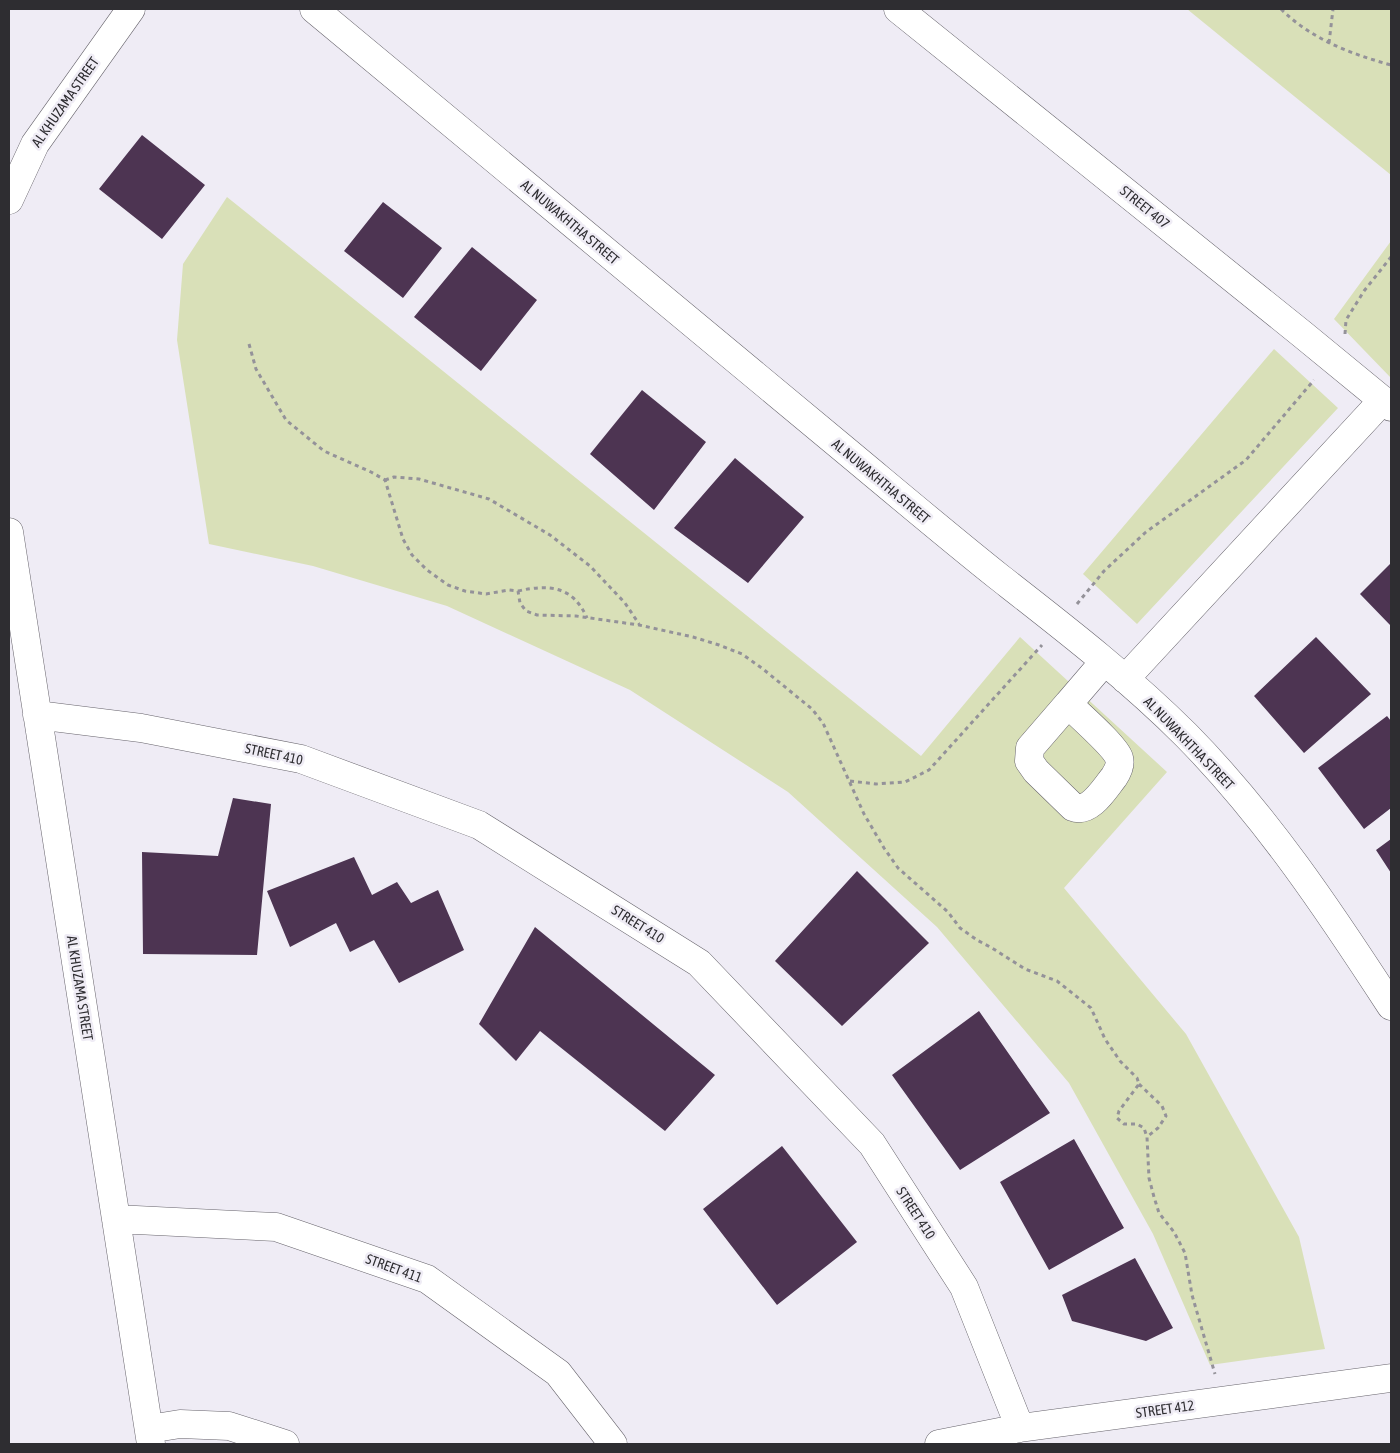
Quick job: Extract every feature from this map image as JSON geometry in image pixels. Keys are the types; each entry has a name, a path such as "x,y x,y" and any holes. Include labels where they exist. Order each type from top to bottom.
{"street":[{"name":"AL KHUZAMA STREET","path":"9,200 34,144 131,9"},
{"name":"AL NUWAKHTHA STREET","path":"314,9 953,540 1125,679 1185,735 1248,805 1346,936 1391,1006"},
{"name":"STREET 407","path":"898,9 1387,403"},
{"path":"1125,679 1387,403"},
{"name":"AL KHUZAMA STREET","path":"9,532 150,1437"},
{"path":"1068,704 1104,662"},
{"name":"STREET 410","path":"37,715 141,728 301,759 480,825 699,962 872,1144 964,1287 1020,1428"},
{"name":"STREET 411","path":"116,1219 276,1227 427,1280 558,1373 613,1444"},
{"name":"STREET 412","path":"939,1444 1020,1428 1391,1378"},
{"path":"150,1437 180,1424 229,1426 244,1438 285,1444"}],"path":[{"path":"1281,9 1289,17 1329,43 1360,56 1391,65"},
{"path":"1329,43 1333,9"},
{"path":"849,781 876,784 905,782 929,770 1060,625 1104,571 1146,532 1246,460 1344,342 1346,320 1364,291 1391,257"},
{"path":"248,344 256,369 286,420 324,451 385,480 394,478 419,479 489,499 550,535 590,566 625,603 639,625"},
{"path":"385,480 403,538 412,555 427,570 448,585 465,591 486,594 509,590 555,588 570,594 581,605 587,618"},
{"path":"518,591 520,603 526,611 537,615 587,618 639,625 719,645 742,654 812,710 823,723 830,736 864,814 898,868 948,912 960,928 1025,969 1057,982 1091,1008 1105,1039 1120,1061 1137,1078 1139,1084 1162,1106 1166,1116 1158,1128 1147,1137"},
{"path":"1139,1084 1119,1111 1117,1118 1124,1124 1136,1124 1144,1128 1147,1137 1149,1178 1154,1197 1160,1213 1174,1232 1185,1253 1192,1296 1223,1401"}],"green space":[{"path":"1187,9 1391,9 1391,175"},
{"path":"227,197 921,756 1020,637 1167,772 1064,888 1186,1034 1299,1237 1325,1349 1210,1365 1153,1234 1069,1083 937,927 788,792 630,690 447,606 313,566 209,544 177,340 183,264"},
{"path":"1391,241 1391,378 1334,319"},
{"path":"1274,349 1338,408 1137,624 1083,574"}],"building":[{"path":"142,135 205,185 162,239 99,189"},
{"path":"383,202 442,248 403,298 344,251"},
{"path":"472,247 537,300 481,371 414,317"},
{"path":"642,390 706,442 654,510 590,454"},
{"path":"735,458 804,517 748,583 674,528"},
{"path":"1391,563 1391,626 1360,594"},
{"path":"1316,637 1371,694 1304,753 1254,696"},
{"path":"1387,716 1391,721 1391,808 1364,829 1318,768"},
{"path":"233,798 271,804 257,955 143,954 142,852 218,856"},
{"path":"1391,839 1391,873 1376,850"},
{"path":"354,857 372,895 397,882 411,903 438,890 464,950 399,983 374,940 350,952 336,923 290,947 267,891"},
{"path":"857,871 929,943 842,1026 775,961"},
{"path":"535,927 715,1075 665,1131 540,1031 516,1061 479,1024"},
{"path":"979,1011 1050,1113 960,1170 892,1075"},
{"path":"1074,1139 1124,1228 1049,1270 1000,1182"},
{"path":"782,1146 857,1242 777,1305 703,1209"},
{"path":"1135,1258 1173,1328 1146,1341 1072,1321 1062,1295"}]}
